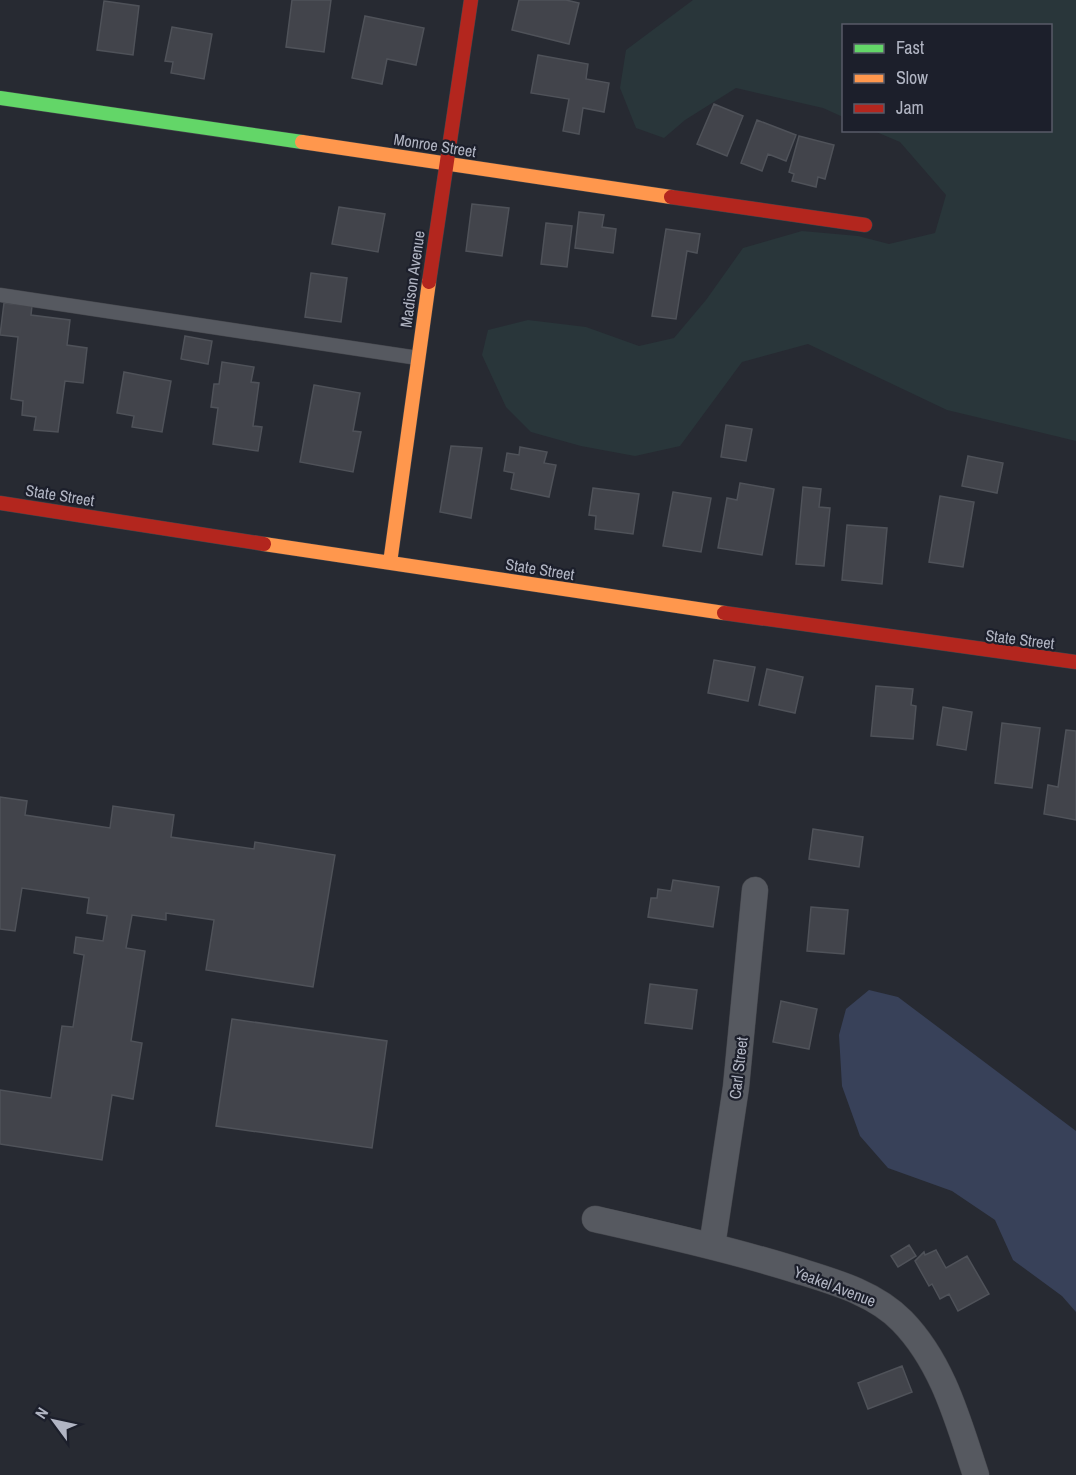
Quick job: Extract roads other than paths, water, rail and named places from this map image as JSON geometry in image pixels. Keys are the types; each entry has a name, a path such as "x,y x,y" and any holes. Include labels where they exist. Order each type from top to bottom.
{"street":[{"name":"Madison Avenue","path":"390,563 445,163 471,0"},
{"name":"Monroe Street","path":"0,98 865,225"},
{"name":"State Street","path":"0,503 675,607 1076,662"},
{"name":"Carl Street","path":"712,1246 736,1087 755,890"},
{"name":"Yeakel Avenue","path":"595,1219 712,1246 833,1282 878,1301 902,1320 923,1346 940,1373 976,1475"}],"lane":[{"path":"0,296 418,358"}],"water":[{"path":"869,990 898,997 1076,1131 1076,1312 1062,1296 1013,1260 995,1220 952,1191 888,1168 860,1136 842,1086 839,1035 846,1009"}]}
